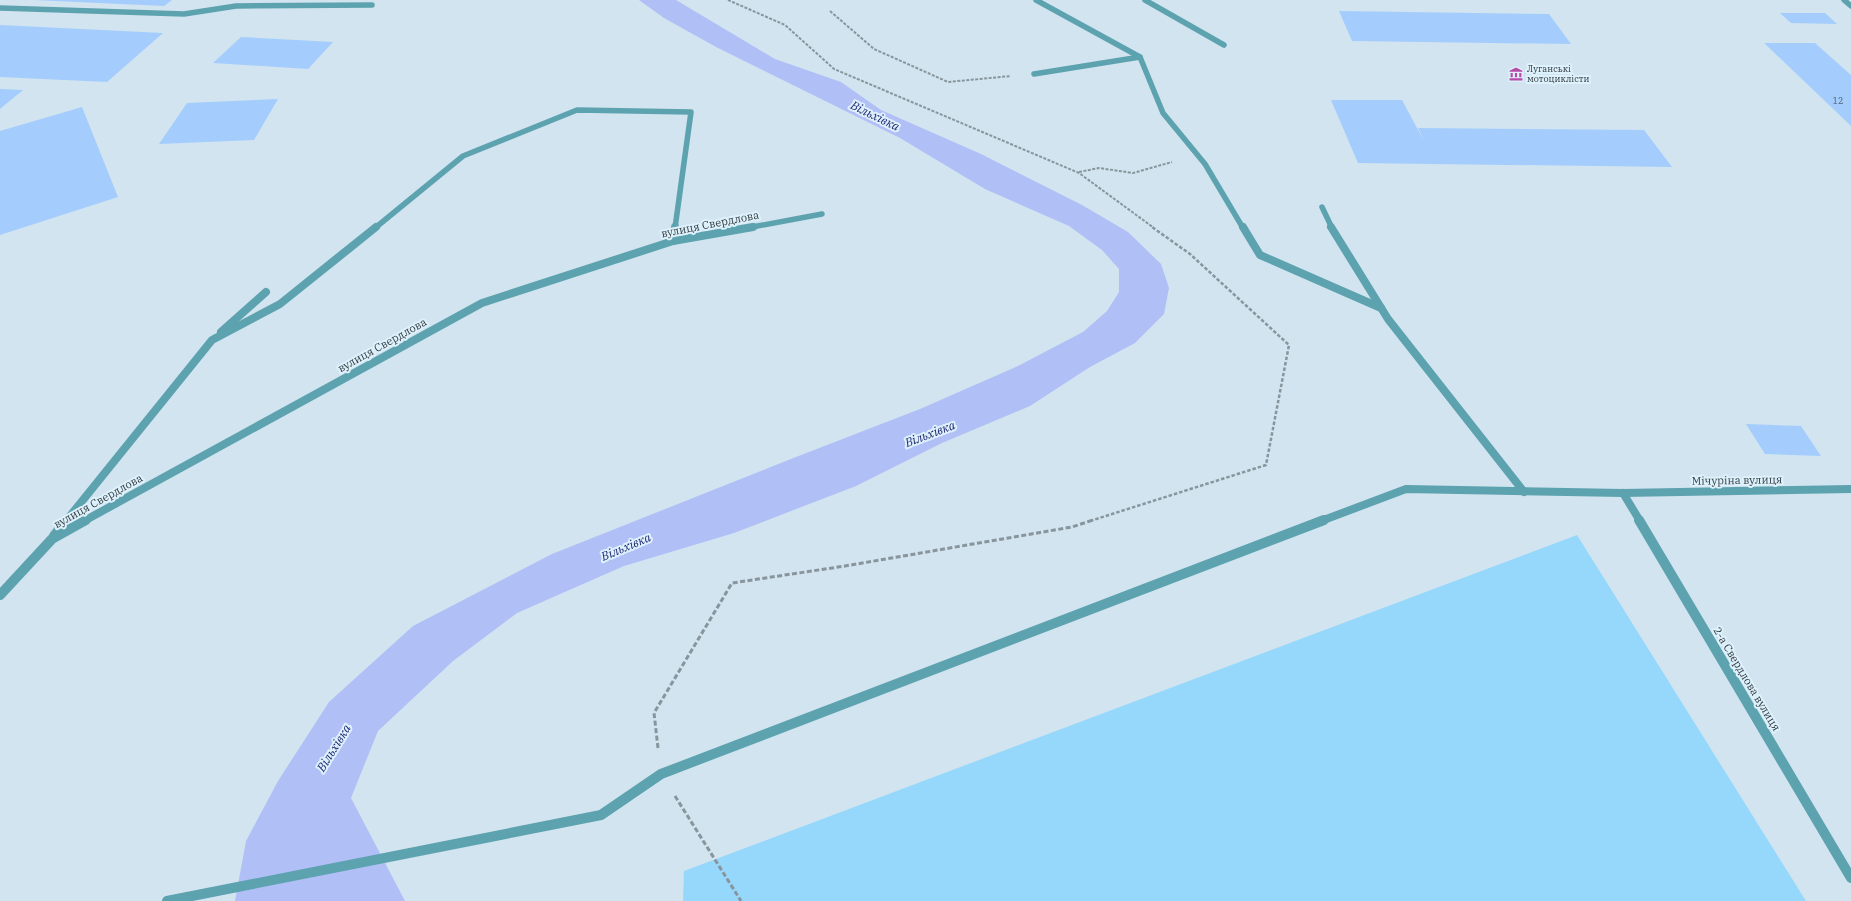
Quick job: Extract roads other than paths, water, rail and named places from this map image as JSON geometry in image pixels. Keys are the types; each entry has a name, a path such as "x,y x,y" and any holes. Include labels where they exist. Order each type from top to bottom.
{"street":[{"path":"1036,0 1140,57 1163,113 1205,164 1260,255 1381,308"},
{"path":"1145,0 1224,45"},
{"path":"1844,0 1851,6"},
{"path":"0,8 184,14 236,6 372,5"},
{"path":"1034,74 1140,57"},
{"path":"212,340 280,304 463,156 577,110 691,112 673,241"},
{"path":"1322,207 1337,238 1388,319 1524,492"},
{"name":"вулиця Свердлова","path":"0,595 52,539 482,303 673,241 822,214"},
{"path":"52,539 212,340 266,292"},
{"name":"Мічуріна вулиця","path":"167,901 601,815 661,774 1406,489 1623,493 1851,489"},
{"name":"2-а Свердлова вулиця","path":"1623,493 1851,878"}],"water":[{"name":"Вільхівка","path":"639,0 676,0 775,59 841,82 881,110 981,154 1082,205 1128,232 1161,264 1169,288 1164,314 1135,343 1090,367 1030,406 942,443 856,486 734,533 624,566 517,613 453,661 378,731 351,798 405,901 235,901 246,841 278,781 329,702 413,626 552,554 920,409 1018,366 1083,332 1107,311 1119,292 1119,269 1102,250 1069,226 985,189 900,138 716,47 664,18"}],"place":[{"name":"Луганські мотоциклісти","path":"1516,74"}]}
